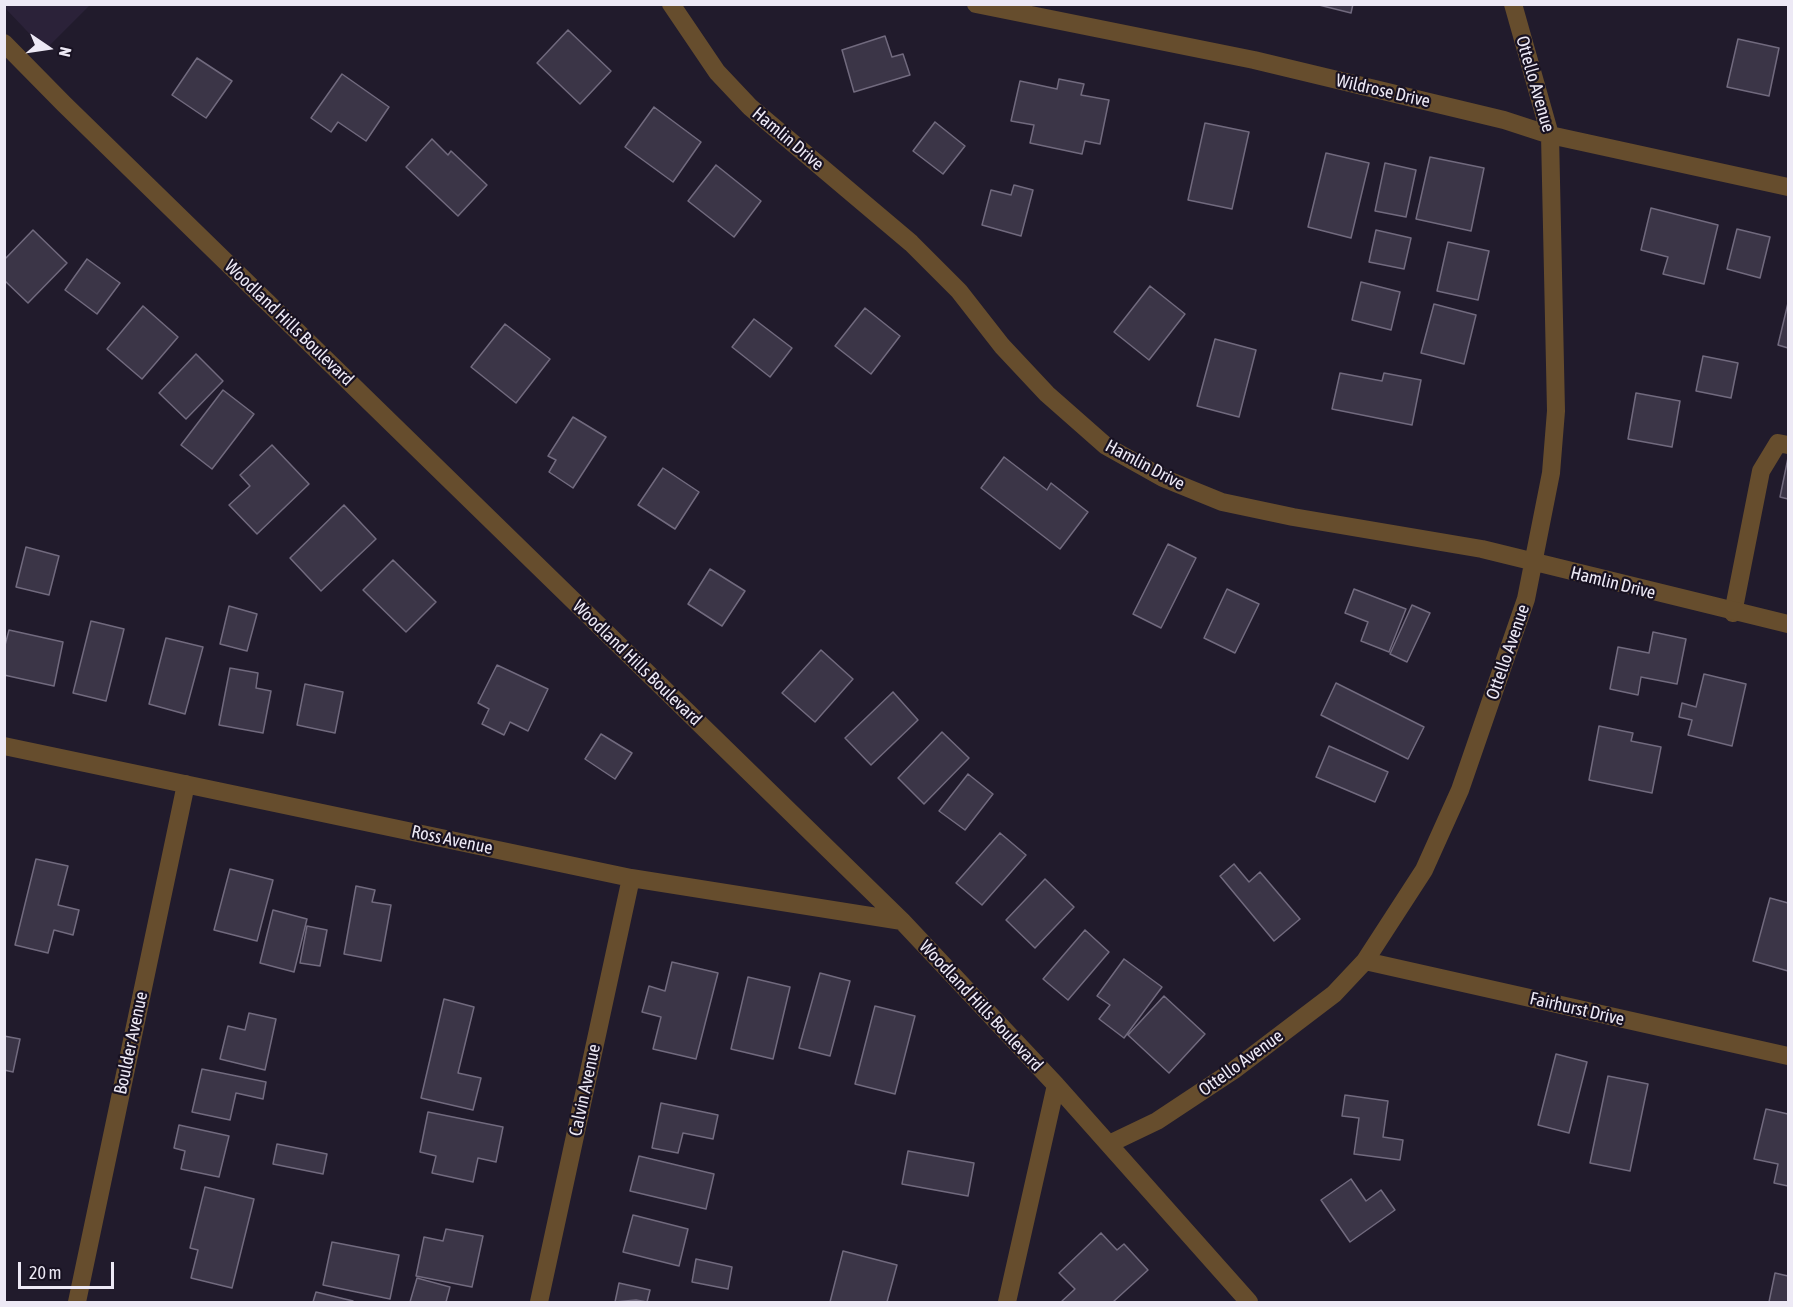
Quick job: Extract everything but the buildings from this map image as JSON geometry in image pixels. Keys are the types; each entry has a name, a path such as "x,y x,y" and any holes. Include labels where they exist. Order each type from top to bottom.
{"street":[{"name":"Hamlin Drive","path":"671,4 717,72 750,107 911,243 959,291 1002,346 1047,394 1106,446 1163,478 1222,502 1293,517 1482,549 1535,564 1788,624"},
{"name":"Wildrose Drive","path":"976,4 1254,60 1504,120 1550,135 1788,187"},
{"name":"Ottello Avenue","path":"1109,1144 1157,1121 1234,1070 1334,994 1365,961 1424,870 1460,790 1526,599 1535,564 1551,473 1556,411 1550,135 1513,4"},
{"name":"Woodland Hills Boulevard","path":"4,43 902,921 1056,1085 1249,1302"},
{"path":"1733,612 1761,471 1778,444 1788,445"},
{"name":"Ross Avenue","path":"4,746 631,878 902,921"},
{"name":"Boulder Avenue","path":"76,1302 186,784"},
{"name":"Calvin Avenue","path":"539,1302 631,878"},
{"name":"Fairhurst Drive","path":"1365,961 1788,1056"},
{"path":"1007,1302 1056,1085"}],"shaded area":[{"path":"5,4 90,5 45,50 5,8"}]}
